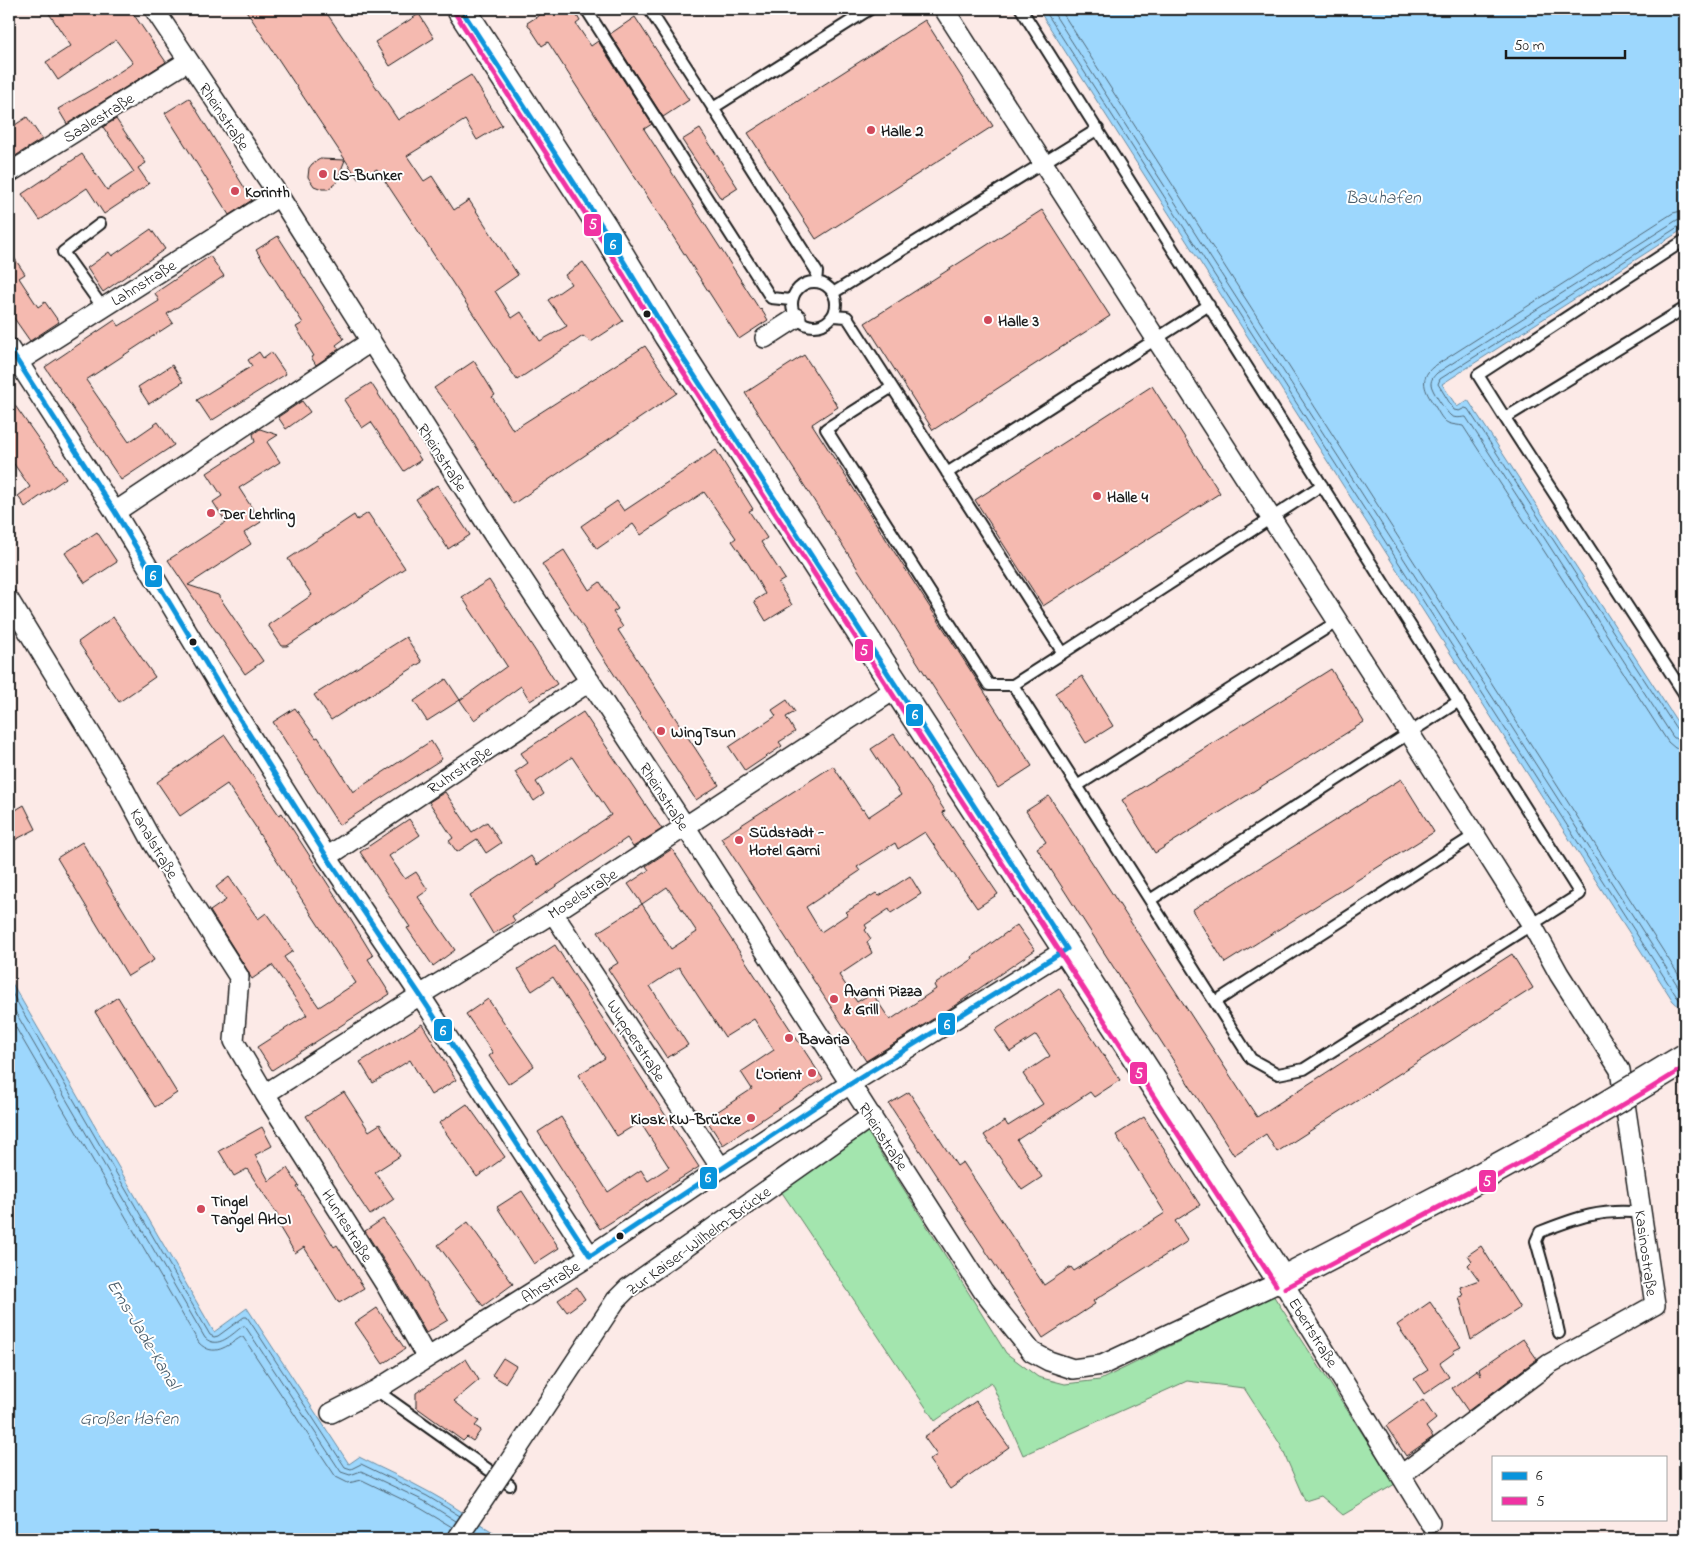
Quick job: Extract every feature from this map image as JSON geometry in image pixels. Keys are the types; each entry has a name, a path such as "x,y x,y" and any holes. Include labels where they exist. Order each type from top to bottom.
{"street":[{"name":"Rheinstraße","path":"154,9 279,196 491,532 685,826 983,1291 1032,1352 1048,1361 1073,1369 1102,1365 1282,1280"},
{"name":"Ebertstraße","path":"461,9 604,229 671,340 1282,1280 1430,1523"},
{"name":"Kasinostraße","path":"944,9 1475,835 1532,925 1559,974 1620,1070 1655,1305 1549,1364 1401,1474"},
{"name":"Saalestraße","path":"9,173 188,62"},
{"name":"Lahnstraße","path":"12,360 103,308 279,196"},
{"path":"765,338 796,318"},
{"path":"115,512 370,342"},
{"path":"12,360 115,512 231,705 327,857 420,994 590,1256"},
{"name":"Kanalstraße","path":"9,600 119,780 153,843 239,977 234,1041 264,1094"},
{"name":"Ruhrstraße","path":"327,857 590,681"},
{"name":"Moselstraße","path":"264,1094 420,994 553,913 898,688"},
{"name":"Wupperstraße","path":"553,913 721,1168"},
{"name":"Ahrstraße","path":"330,1413 376,1390 590,1256 850,1084 1068,949"},
{"path":"1282,1280 1468,1184 1566,1130 1685,1058"},
{"name":"Huntestraße","path":"264,1094 387,1287 427,1358"},
{"name":"Zur Kaiser-Wilhelm-Brücke","path":"457,1539 507,1476 616,1300 628,1288 872,1116"}],"lane":[{"path":"586,9 770,298 792,300"},
{"path":"649,9 817,272 816,282"},
{"path":"712,108 870,9"},
{"path":"1012,686 1251,1059 1278,1074 1304,1069 1580,894 1021,9"},
{"path":"833,293 1098,129"},
{"path":"100,224 63,252 103,308"},
{"path":"1685,240 1478,375 1685,695"},
{"path":"809,282 816,282 826,285 833,293 836,304 833,316 828,321 815,327 808,326 796,318 791,306 798,288 809,282"},
{"path":"947,473 1209,305"},
{"path":"1505,418 1685,308"},
{"path":"833,316 847,317 1063,653"},
{"path":"892,387 826,429 989,685 1012,686 1322,485"},
{"path":"1077,786 1338,621"},
{"path":"1150,900 1459,701"},
{"path":"1215,1002 1475,835"},
{"path":"1559,1333 1536,1241 1540,1232 1593,1214 1608,1211 1642,1213"},
{"path":"376,1390 507,1476"}],"green space":[{"path":"866,1130 1006,1353 1038,1377 1065,1384 1100,1380 1215,1324 1271,1292 1395,1484 1343,1515 1321,1496 1305,1501 1280,1444 1244,1388 1187,1381 1023,1455 991,1382 935,1421 781,1191"}],"water":[{"name":"Bauhafen","path":"1038,9 1685,9 1685,228 1442,384 1457,407 1468,400 1685,734 1685,1012 1673,1001"},
{"name":"Großer Hafen","path":"9,978 214,1332 247,1308 349,1464 359,1457 439,1497 505,1539 9,1539"}],"building":[{"path":"46,9 130,9 166,62 67,124 58,109 133,63 116,40 58,80 46,62 71,46"},
{"path":"245,9 324,9 398,120 471,75 502,125 477,140 465,120 407,156 424,181 432,176 454,210 469,200 518,275 495,291 512,318 521,312 540,341 567,326 548,300 571,284 565,275 583,262 623,321 591,342 583,336 517,380 377,169 358,179"},
{"path":"549,9 573,9 580,21 576,24 591,46 598,41 652,124 644,129 768,320 739,339 548,42 542,46 527,23"},
{"path":"419,14 434,38 390,66 375,42"},
{"path":"635,17 689,100 663,117 610,34"},
{"name":"Halle 2","path":"925,20 993,126 816,239 748,133"},
{"path":"189,98 252,200 229,215 165,113"},
{"path":"27,117 42,139 9,160 9,129"},
{"path":"116,119 146,163 138,168 149,184 104,214 87,188 40,220 22,194 82,154 107,190 134,172 103,127"},
{"path":"700,129 738,188 721,199 682,140"},
{"name":"LS-Bunker","path":"320,159 345,160 336,183 328,189 314,186 308,177 309,168"},
{"name":"Halle 3","path":"1042,210 1110,316 933,430 865,323"},
{"path":"151,229 165,249 103,292 87,268 109,252 112,256"},
{"path":"278,236 344,339 336,345 339,349 316,365 311,357 314,356 296,327 303,323 256,250"},
{"path":"9,250 25,274 19,278 38,307 45,302 59,322 30,341 9,311"},
{"path":"210,256 224,276 167,314 173,323 86,380 129,442 158,422 174,445 121,480 45,367 115,320 119,326 159,301 155,293"},
{"path":"645,346 677,393 513,504 458,419 434,388 474,361 495,395 492,397 513,430"},
{"path":"259,352 263,358 271,352 286,374 211,421 197,400 252,366 248,360"},
{"path":"804,355 838,407 812,424 1032,766 998,788 745,393"},
{"path":"172,365 183,382 149,404 138,387"},
{"path":"371,383 421,460 404,471 371,422 362,428 344,400"},
{"name":"Halle 4","path":"1152,386 1220,493 1043,606 975,500"},
{"path":"9,397 66,478 25,507 18,496 30,487 9,457"},
{"path":"302,401 310,412 286,429 278,417"},
{"path":"260,429 278,435 267,442 280,462 239,488 261,522 244,533 251,544 188,585 218,595 263,661 245,674 168,560 226,522 213,502 222,496 207,473 255,442 253,434"},
{"path":"716,450 753,509 749,511 767,538 761,542 785,579 778,583 792,605 766,621 754,601 765,594 749,565 732,541 736,538 704,492 641,535 633,524 597,549 581,526 617,501 624,511"},
{"path":"437,485 470,535 448,549 416,499"},
{"path":"368,513 405,568 287,646 282,646 268,625 312,595 288,559 354,515 357,520"},
{"path":"97,532 117,562 85,583 65,553"},
{"path":"564,550 589,590 600,582 618,609 613,612 623,627 618,630 719,785 696,800 542,564"},
{"path":"489,580 557,684 530,701 521,686 474,720 460,700 507,666 462,597"},
{"path":"113,617 155,677 119,702 78,642"},
{"path":"406,637 422,662 331,720 314,695"},
{"path":"1331,669 1364,722 1155,853 1122,800"},
{"path":"1082,676 1113,726 1086,743 1055,693"},
{"path":"446,679 460,700 427,721 414,701"},
{"path":"787,700 795,712 786,717 795,732 779,742 782,746 745,771 729,747 776,716 772,710"},
{"path":"295,708 316,738 318,737 353,792 431,741 442,759 339,825 273,722"},
{"path":"583,712 662,829 633,847 627,838 512,916 515,921 493,934 470,896 531,856 537,865 611,815 572,757 536,782 544,794 534,801 515,772 528,763 521,753"},
{"path":"894,734 945,811 942,812 998,894 977,908 925,832 898,849 895,843 857,867 860,871 806,907 821,932 848,914 846,912 876,893 879,896 910,876 921,894 891,913 889,909 865,925 867,928 865,930 871,939 867,942 872,953 839,975 857,1002 872,993 890,1020 936,989 934,985 973,959 972,957 1017,925 1035,950 954,1006 866,1061 721,838 833,766 868,817 901,795 871,749"},
{"path":"225,735 279,815 282,813 351,920 373,956 368,959 390,994 272,1070 257,1047 307,1015 272,965 252,979 210,911 226,900 216,887 229,877 258,919 266,913 293,951 284,957 319,1007 356,983 227,784 180,816 157,782"},
{"path":"1401,779 1434,832 1225,963 1192,910"},
{"path":"445,792 472,832 487,822 501,843 486,853 477,839 457,852 449,841 453,838 429,802"},
{"path":"1049,796 1257,1117 1512,954 1533,988 1277,1152 1266,1134 1234,1155 1037,848 1046,842 1026,811"},
{"path":"24,805 36,829 9,843 9,814"},
{"path":"409,819 420,835 389,856 405,879 416,872 428,890 418,897 455,950 433,966 407,928 410,927 360,852"},
{"path":"82,842 154,960 128,976 57,858"},
{"path":"672,849 823,1079 723,1145 706,1119 752,1089 741,1072 774,1050 754,1019 725,1037 679,967 650,986 688,1045 667,1058 608,969 618,963 598,932 642,904 628,884 649,870 646,866","holes":["667,887 697,932 671,949 642,904"]},
{"path":"555,945 699,1167 600,1229 538,1132 561,1117 608,1192 641,1170 648,1181 669,1167 640,1122 617,1136 578,1075 605,1058 553,977 532,991 518,969"},
{"path":"1059,988 1120,1080 1094,1097 1090,1092 1017,1140 1042,1177 1022,1190 984,1135 1005,1121 1008,1126 1043,1104 1023,1074 1050,1056 1036,1035 1010,1052 995,1030"},
{"path":"118,997 177,1093 155,1107 95,1012"},
{"path":"488,999 534,1066 508,1084 489,1056 493,1053 466,1014"},
{"path":"422,1024 456,1080 431,1095 410,1060 373,1083 360,1062"},
{"path":"344,1092 369,1131 380,1124 400,1156 375,1172 394,1199 370,1215 306,1116"},
{"path":"909,1092 957,1166 963,1162 1044,1285 1071,1267 1074,1271 1165,1213 1116,1135 1144,1117 1200,1205 1175,1221 1188,1241 1093,1301 1095,1304 1043,1338 889,1104"},
{"path":"467,1104 505,1157 477,1177 439,1123"},
{"path":"262,1127 272,1146 255,1155 269,1181 287,1168 334,1247 337,1245 364,1288 339,1303 304,1247 295,1253 274,1218 278,1215 247,1169 234,1176 219,1151"},
{"path":"522,1191 559,1248 534,1264 497,1207"},
{"path":"383,1219 414,1263 448,1320 426,1333 397,1281 365,1231"},
{"path":"468,1222 513,1284 483,1306 438,1245"},
{"path":"1481,1246 1520,1308 1471,1340 1459,1297 1463,1296 1460,1287 1479,1280 1468,1265 1472,1261 1468,1255"},
{"path":"577,1287 585,1299 567,1312 558,1300"},
{"path":"1430,1302 1461,1347 1453,1351 1454,1353 1440,1363 1449,1377 1424,1394 1414,1379 1428,1370 1397,1325"},
{"path":"377,1308 405,1349 383,1364 355,1323"},
{"path":"1523,1339 1537,1359 1468,1411 1452,1388 1477,1370 1481,1376 1479,1369"},
{"path":"503,1358 516,1366 505,1383 492,1375"},
{"path":"466,1359 479,1380 454,1401 479,1421 475,1426 481,1430 473,1441 467,1437 463,1441 416,1407 416,1393"},
{"path":"1423,1400 1436,1419 1426,1427 1433,1437 1406,1456 1386,1426"},
{"path":"976,1401 1009,1447 950,1489 929,1460 937,1455 924,1437"}],"transit line":[{"name":"6","path":"461,9 604,229 668,335 1067,949"},
{"name":"5","path":"455,13 598,233 662,339 1276,1285"},
{"name":"6","path":"9,348 115,512 231,705 327,857 420,995 590,1256"},
{"name":"6","path":"590,1256 839,1091 1067,949"},
{"name":"5","path":"1285,1288 1538,1154 1685,1067"}],"place":[{"name":"Halle 2","path":"871,130"},
{"name":"LS-Bunker","path":"323,174"},
{"name":"Korinth","path":"235,191"},
{"name":"Halle 3","path":"988,320"},
{"name":"Halle 4","path":"1097,496"},
{"name":"Der Lehrling","path":"211,513"},
{"name":"WingTsun","path":"661,731"},
{"name":"Südstadt - Hotel Garni","path":"739,840"},
{"name":"Avanti Pizza & Grill","path":"834,999"},
{"name":"Bavaria","path":"789,1038"},
{"name":"L'Orient","path":"812,1073"},
{"name":"Kiosk KW-Brücke","path":"751,1118"},
{"name":"Tingel Tangel AHOI","path":"201,1209"}],"water label":[{"name":"Ems-Jade-Kanal","path":"144,1334"}]}
